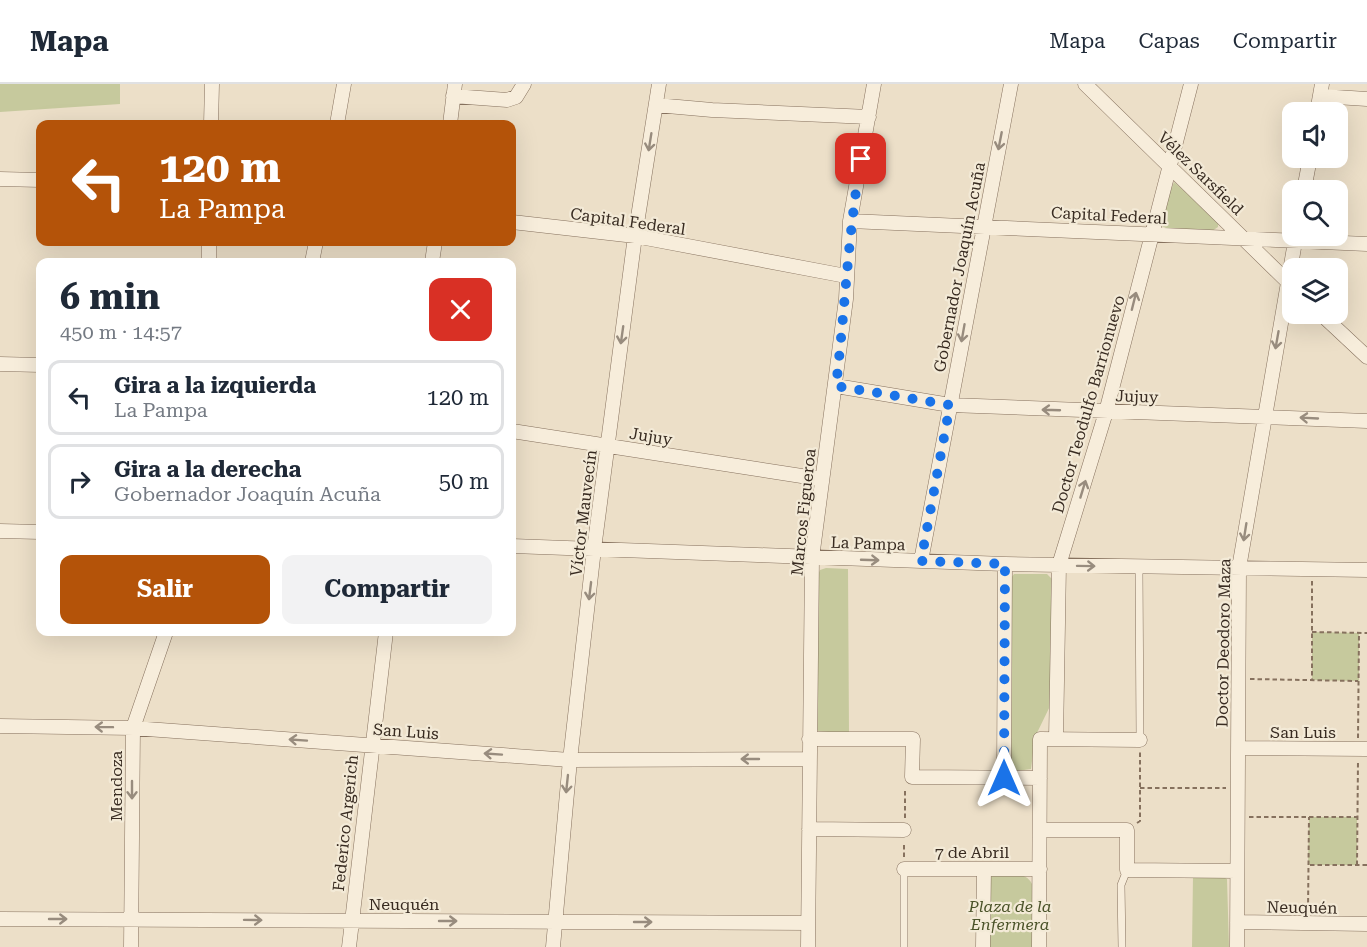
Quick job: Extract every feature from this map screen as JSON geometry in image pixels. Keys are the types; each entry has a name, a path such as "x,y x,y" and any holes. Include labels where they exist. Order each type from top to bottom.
{"street":[{"path":"211,120 212,84"},
{"path":"338,120 344,84"},
{"path":"450,120 454,90 507,100 516,97 524,84"},
{"name":"Víctor Mauvecín","path":"553,947 553,921 594,549 635,236 659,84"},
{"name":"Marcos Figueroa","path":"808,947 812,558 821,479 836,386 850,221 874,84"},
{"name":"Gobernador Joaquín Acuña","path":"921,561 1011,84"},
{"name":"Vélez Sarsfield","path":"1085,84 1282,276"},
{"name":"Doctor Teodulfo Barrionuevo","path":"1056,739 1059,565 1106,412 1191,84"},
{"path":"1321,90 1367,99"},
{"path":"656,105 712,110 868,117"},
{"path":"0,179 36,180"},
{"name":"Capital Federal","path":"850,221 1282,238"},
{"name":"Capital Federal","path":"516,222 635,236 846,276"},
{"name":"Capital Federal","path":"1348,242 1367,244"},
{"name":"Doctor Deodoro Maza","path":"1237,947 1239,568 1264,416 1282,324"},
{"path":"1332,324 1367,357"},
{"path":"0,364 36,365"},
{"name":"Jujuy","path":"836,386 950,405 1367,422"},
{"name":"Jujuy","path":"516,432 821,479"},
{"path":"0,531 36,532"},
{"name":"La Pampa","path":"516,546 1005,564 1367,570"},
{"path":"1004,778 1005,564"},
{"name":"Mendoza","path":"131,947 134,728 165,636"},
{"name":"Federico Argerich","path":"349,947 385,636"},
{"name":"San Luis","path":"0,726 134,728 570,759 809,759"},
{"path":"809,739 913,738 912,777 1040,778"},
{"path":"1039,947 1040,739 1140,740"},
{"name":"San Luis","path":"1238,748 1367,749"},
{"path":"809,829 904,830"},
{"path":"1040,830 1127,830 1127,870 1237,871"},
{"name":"7 de Abril","path":"904,869 1040,869"},
{"path":"983,947 984,869"},
{"name":"Neuquén","path":"0,919 808,923"},
{"name":"Neuquén","path":"1237,922 1367,924"}],"lane":[{"path":"1139,567 1140,740"},
{"path":"904,869 904,947"},
{"path":"1122,947 1121,885 1127,870"}],"path":[{"path":"1312,569 1312,680"},
{"path":"1312,632 1367,633"},
{"path":"1238,679 1359,681"},
{"path":"1127,830 1140,821 1140,740"},
{"path":"1140,788 1238,788"},
{"path":"1238,817 1357,817"},
{"path":"1308,923 1309,817"},
{"path":"1308,865 1367,865"}],"green space":[{"path":"0,84 120,84 120,104 0,112"},
{"path":"1174,182 1218,221 1218,227 1212,231 1168,229 1162,226 1160,219"},
{"path":"848,569 849,734 818,731 815,726 817,578 820,570"},
{"path":"1014,574 1047,574 1052,579 1052,702 1035,737 1031,769 1017,771 1010,765 1011,578"},
{"path":"1312,632 1359,633 1359,681 1312,680"},
{"path":"1309,817 1357,817 1357,865 1308,865"},
{"name":"Plaza de la Enfermera","path":"993,875 1020,875 1032,884 1032,947 987,947 988,881"},
{"path":"1193,876 1227,879 1229,947 1192,947"}],"route":[{"path":"861,159 850,221 846,299 836,386 950,405 921,561 1005,564 1004,778"}]}
